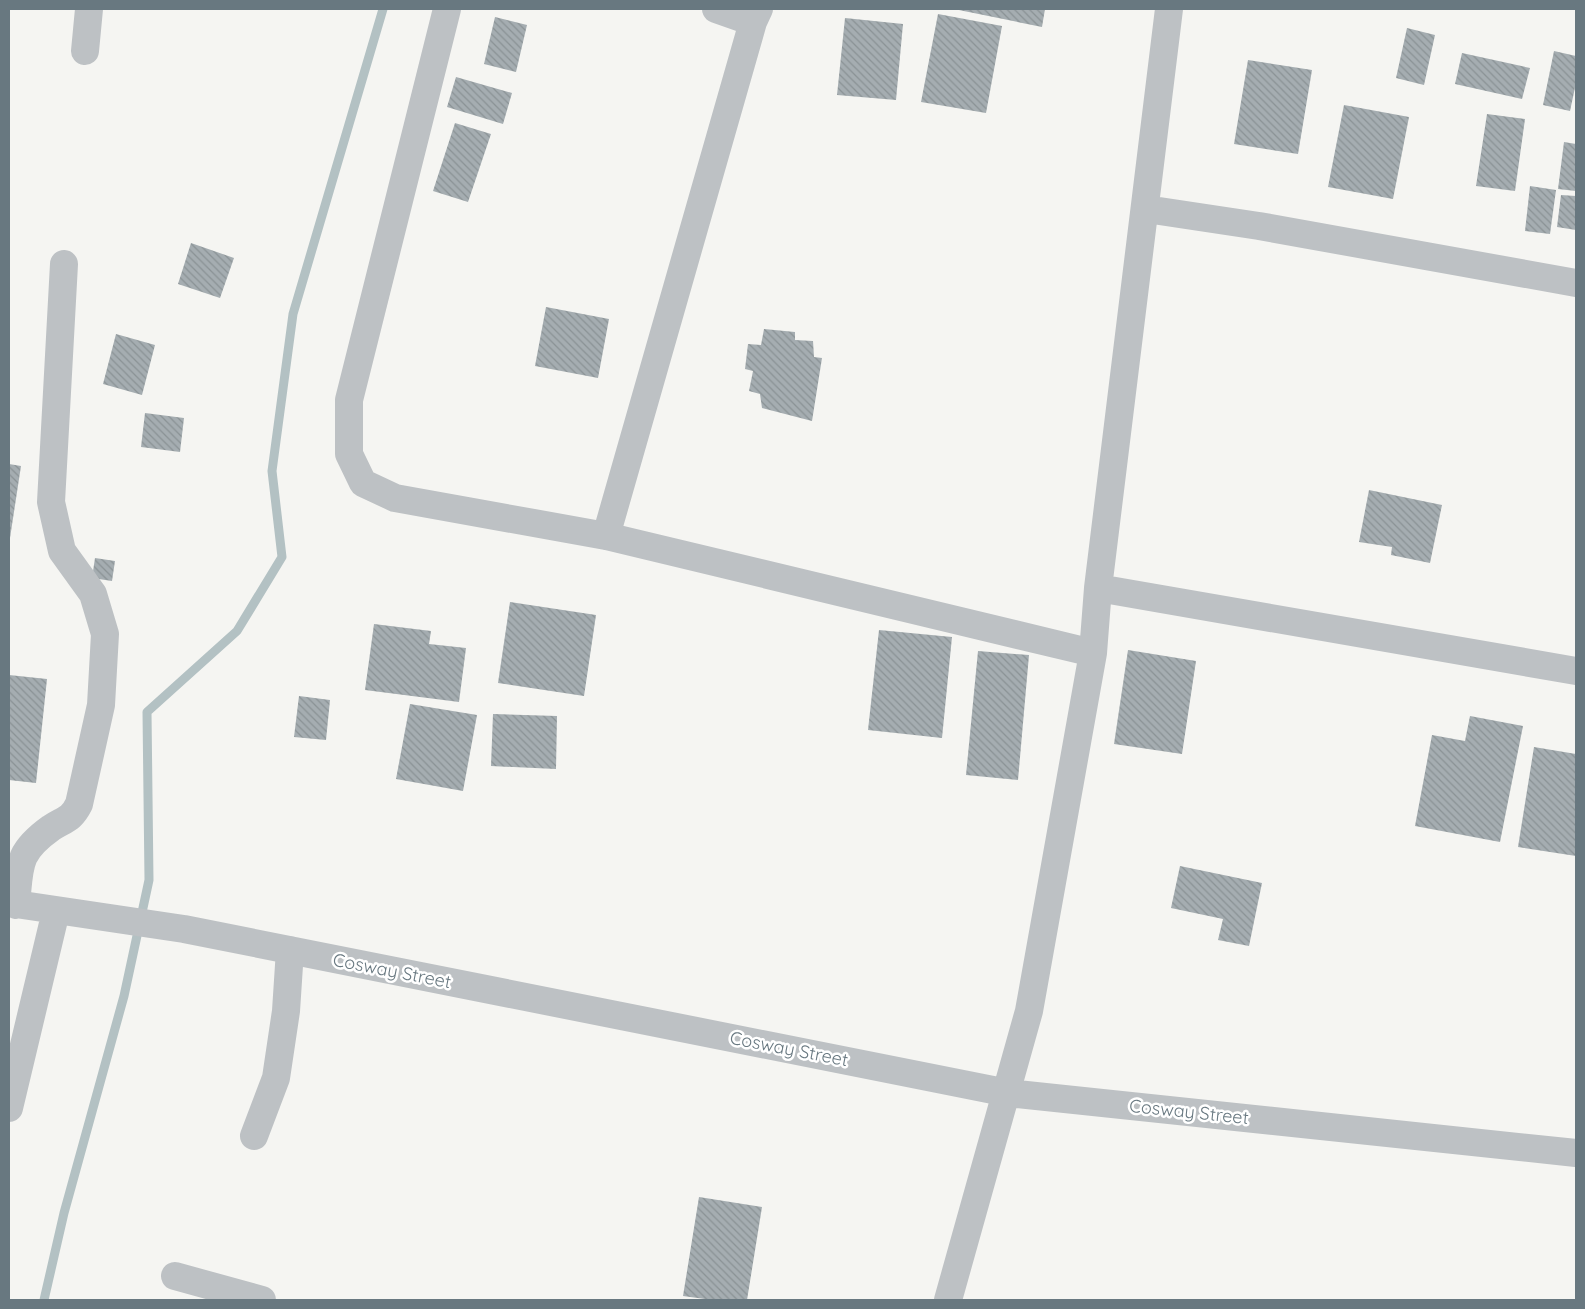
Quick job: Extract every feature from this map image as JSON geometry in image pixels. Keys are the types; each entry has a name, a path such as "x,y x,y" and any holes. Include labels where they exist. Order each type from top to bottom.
{"street":[{"path":"85,51 89,9"},
{"path":"447,9 349,400 349,454 363,483 394,498 606,536 1093,653"},
{"path":"606,536 756,15 716,9"},
{"path":"948,1300 1029,1012 1093,653 1098,588 1146,209 1169,9"},
{"path":"1146,209 1259,226 1576,283"},
{"path":"12,904 20,863 27,847 52,828 72,817 79,804 101,706 105,634 93,594 62,551 50,502 64,264"},
{"path":"1098,588 1576,671"},
{"name":"Cosway Street","path":"12,904 63,913 184,929 1008,1092 1576,1153"},
{"path":"9,1108 63,913"},
{"path":"254,1136 276,1078 286,1012 290,950"},
{"path":"175,1276 262,1300"}],"building":[{"path":"954,9 1045,9 1042,27"},
{"path":"938,14 1002,26 986,113 921,102"},
{"path":"495,17 527,25 516,72 484,64"},
{"path":"845,18 903,24 896,100 837,95"},
{"path":"1407,28 1435,35 1424,85 1396,78"},
{"path":"1554,51 1576,56 1576,83 1570,111 1543,105"},
{"path":"1462,53 1530,68 1522,99 1455,84"},
{"path":"1248,60 1312,70 1298,154 1234,144"},
{"path":"456,77 512,93 503,124 447,107"},
{"path":"1344,105 1409,117 1393,199 1328,187"},
{"path":"1487,114 1525,119 1515,191 1476,186"},
{"path":"455,123 491,134 468,202 433,191"},
{"path":"1564,142 1576,144 1576,191 1558,189"},
{"path":"1530,186 1556,190 1550,234 1525,231"},
{"path":"1561,195 1576,196 1576,230 1557,227"},
{"path":"191,243 234,258 220,298 178,284"},
{"path":"546,307 609,319 598,378 535,366"},
{"path":"764,329 795,332 795,340 813,341 814,357 822,358 812,421 762,408 760,394 749,391 753,371 745,369 748,344 761,345"},
{"path":"116,334 155,345 142,395 103,384"},
{"path":"145,413 184,418 180,452 141,447"},
{"path":"9,464 21,466 10,538 9,538"},
{"path":"1369,490 1442,505 1430,563 1391,555 1392,547 1359,542"},
{"path":"95,558 115,561 112,581 92,578"},
{"path":"510,602 596,615 584,696 498,683"},
{"path":"374,624 431,631 429,644 466,648 459,702 365,690"},
{"path":"879,630 952,637 942,738 868,730"},
{"path":"1128,650 1196,661 1182,754 1114,744"},
{"path":"978,651 1029,655 1018,780 966,775"},
{"path":"9,675 47,679 36,783 9,780"},
{"path":"299,696 330,700 326,740 294,737"},
{"path":"410,704 477,715 463,791 396,779"},
{"path":"493,714 557,716 556,769 491,766"},
{"path":"1470,716 1523,726 1500,842 1415,826 1432,735 1465,741"},
{"path":"1534,747 1576,754 1576,856 1518,847"},
{"path":"1180,866 1262,883 1249,946 1218,940 1223,919 1171,908"},
{"path":"699,1197 762,1207 747,1300 712,1300 683,1296"}],"waterway":[{"path":"44,1300 64,1213 124,996 149,880 147,712 237,631 282,557 272,471 293,314 383,9"}]}
